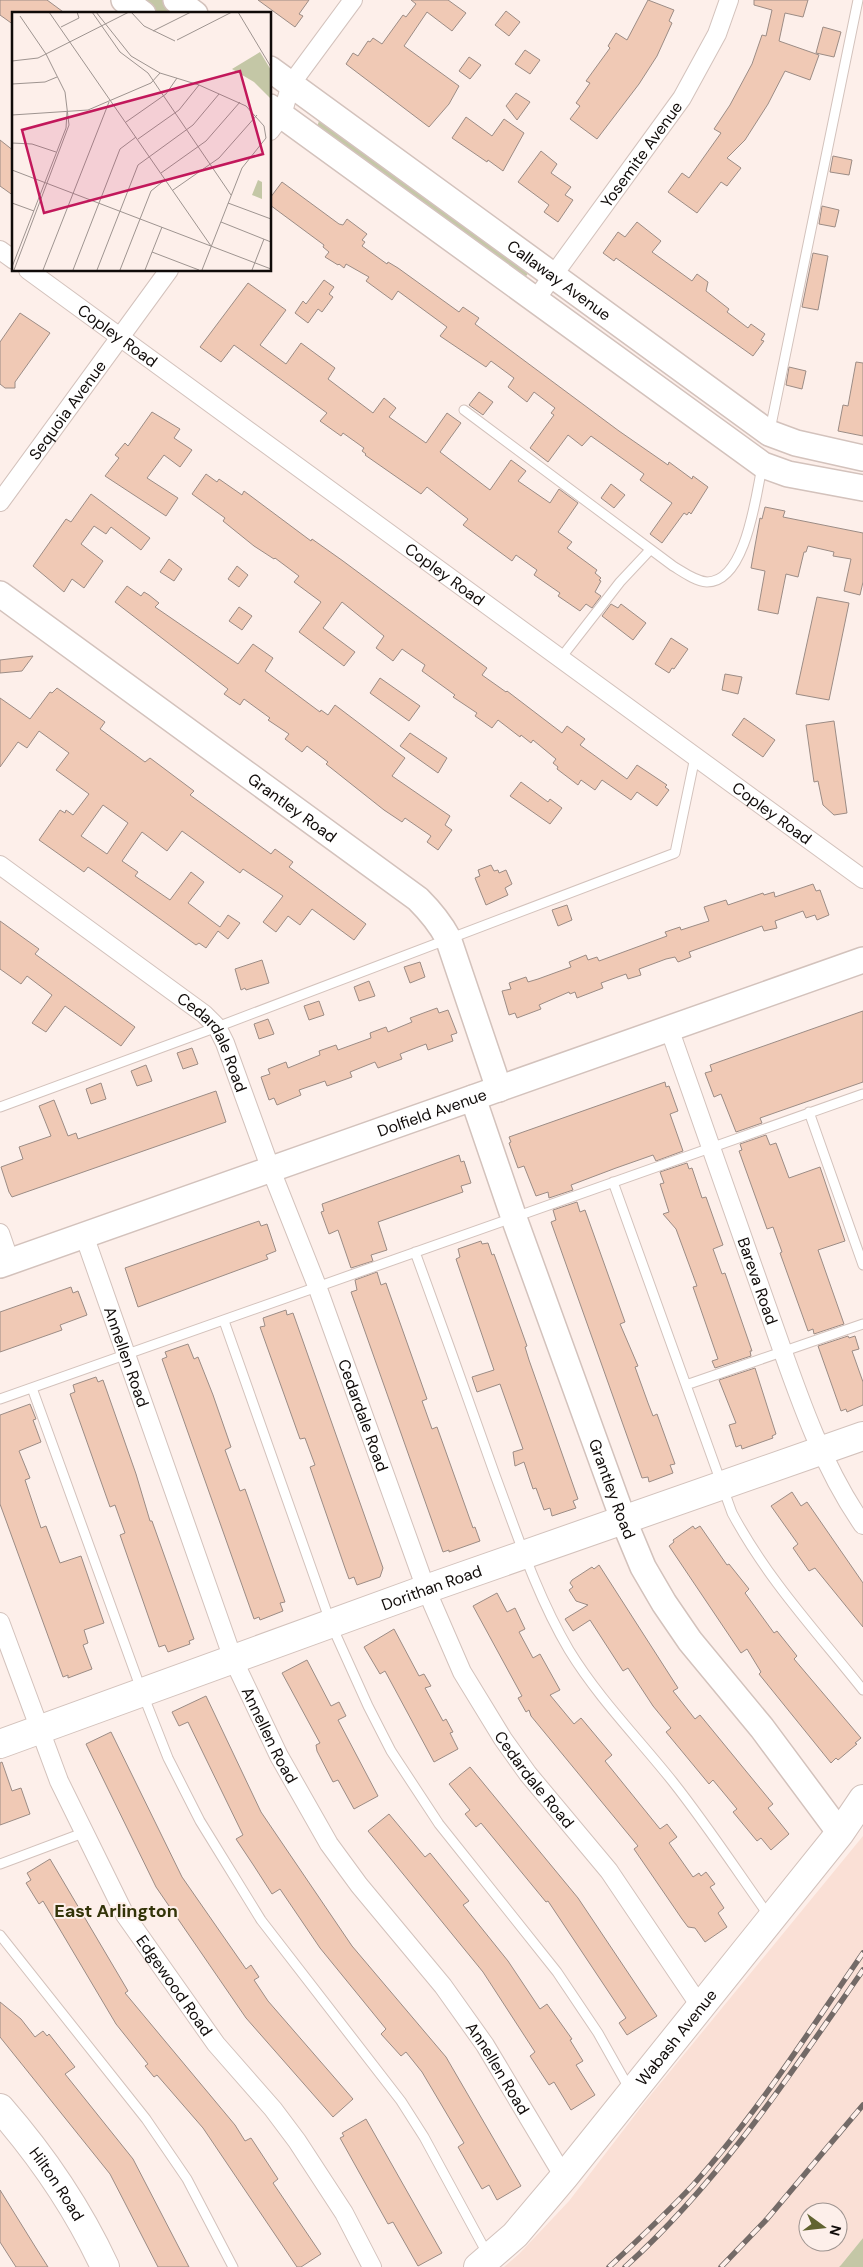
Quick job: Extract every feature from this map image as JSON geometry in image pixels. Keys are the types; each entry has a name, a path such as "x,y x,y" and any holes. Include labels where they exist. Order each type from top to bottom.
{"main road":[{"name":"Dorithan Road","path":"0,1744 524,1554 863,1436"},
{"name":"Wabash Avenue","path":"484,2263 515,2235 564,2177 840,1833 863,1799"},
{"name":"Hilton Road","path":"0,2108 55,2178 105,2267"}],"street":[{"path":"124,0 140,12"},
{"path":"176,0 192,12"},
{"path":"274,118 291,84 353,0"},
{"name":"Yosemite Avenue","path":"536,300 682,98 717,34 729,0"},
{"name":"Callaway Avenue","path":"271,70 554,274 769,433 796,443 863,458"},
{"name":"Callaway Avenue","path":"274,118 536,300 763,465 788,474 863,488"},
{"path":"0,250 12,259"},
{"name":"Copley Road","path":"29,271 863,879"},
{"name":"Sequoia Avenue","path":"0,502 168,271"},
{"path":"763,465 769,433"},
{"name":"Grantley Road","path":"0,594 418,899 441,925 448,938 499,1089"},
{"name":"Cedardale Road","path":"0,865 204,1014 217,1027 225,1043 271,1170 317,1286 426,1589 462,1672 503,1739 528,1774 614,1878 700,2006"},
{"name":"Dolfield Avenue","path":"5,1264 863,960"},
{"name":"Bareva Road","path":"669,1028 783,1351 821,1450 837,1485 863,1525"},
{"name":"Grantley Road","path":"473,1098 514,1218 623,1519 643,1567 669,1611 690,1641 762,1728 840,1833"},
{"path":"0,1233 5,1264"},
{"name":"Annellen Road","path":"84,1235 233,1659 279,1756 329,1844 359,1885 465,2015 486,2045 564,2177"},
{"name":"Edgewood Road","path":"0,1622 38,1729 59,1781 83,1834 125,1915 216,2044 273,2109 297,2141 344,2213 372,2267"}],"lane":[{"path":"769,433 858,0"},
{"path":"464,410 672,566 700,581 710,582 720,579 739,558 745,541 763,465"},
{"path":"560,659 620,582 650,550"},
{"path":"0,1107 217,1027 675,853 694,757"},
{"path":"0,1399 514,1218 711,1146 863,1094"},
{"path":"809,1112 863,1265"},
{"path":"613,1182 732,1514 757,1557 776,1584 863,1690"},
{"path":"415,1252 524,1554 547,1607 569,1649 589,1681 619,1720 672,1782 770,1919"},
{"path":"224,1321 331,1624 368,1706 391,1751 439,1824 557,1972 598,2033 632,2093"},
{"path":"686,1385 863,1324"},
{"path":"32,1388 142,1692 168,1758 200,1821 261,1920 401,2101 424,2137 484,2263"},
{"path":"0,1864 83,1834"},
{"path":"0,1935 146,2119 187,2179 232,2267"}],"shaded area":[{"path":"863,1836 863,2238 839,2267 504,2267 519,2254 569,2201 645,2102"}],"green space":[{"path":"139,0 163,0 179,12 155,12"},
{"path":"327,120 532,268 524,279 316,130 319,121"},
{"path":"863,2238 863,2267 839,2267 841,2265"}],"building":[{"path":"0,0 47,0 63,12 12,12 12,24 0,15"},
{"path":"258,0 309,0 299,14 303,16 295,27"},
{"path":"411,0 448,0 466,13 452,31 427,12 404,46 459,86 449,104 429,127 346,64 353,53 358,56 368,41 370,42 373,38 382,44 403,15 406,17 416,4"},
{"path":"648,0 674,10 669,21 672,23 657,56 639,84 597,139 570,119 580,106 576,103 590,83 586,81 610,48 608,46 616,33 627,40"},
{"path":"754,0 808,0 803,17 785,13 779,41 819,55 810,80 785,71 768,104 745,140 727,158 741,168 727,186 721,182 697,213 668,192 682,173 689,178 721,133 714,129 730,105 752,64 762,35 766,36 772,10 754,5"},
{"path":"506,11 520,22 509,36 495,25"},
{"path":"823,27 841,32 834,57 816,53"},
{"path":"525,50 540,60 530,74 515,64"},
{"path":"469,57 481,65 470,79 459,71"},
{"path":"516,93 530,102 517,120 506,106"},
{"path":"466,117 492,136 504,119 524,133 503,171 452,138"},
{"path":"0,140 12,149 12,195 0,186"},
{"path":"541,151 557,164 551,173 571,187 565,195 573,200 558,222 544,212 549,205 518,182"},
{"path":"833,156 852,160 849,175 830,172"},
{"path":"282,182 339,224 343,225 347,219 367,234 362,240 365,242 362,246 387,264 388,262 398,268 459,312 463,307 479,318 475,324 619,431 668,465 669,462 692,479 693,476 708,487 691,514 689,512 687,515 684,513 662,543 650,534 672,503 640,480 644,474 591,436 582,446 568,435 548,462 530,448 554,415 551,413 555,408 534,392 527,402 508,387 514,378 491,361 486,367 440,336 447,327 398,291 392,300 366,281 369,277 346,264 344,268 325,257 329,252 323,247 324,245 271,206 271,197"},
{"path":"822,206 839,210 835,227 819,224"},
{"path":"637,222 661,241 652,252 692,281 697,274 708,282 706,291 729,309 727,312 748,328 751,324 765,334 761,340 764,341 753,356 616,258 614,261 603,253 618,232 625,237"},
{"path":"813,253 828,256 818,310 802,307"},
{"path":"324,280 334,287 329,294 333,297 322,312 318,309 308,323 295,313 303,301 306,304"},
{"path":"248,283 286,310 260,345 286,364 301,343 335,368 328,379 373,413 384,398 396,408 389,417 426,443 447,413 461,423 440,452 490,490 511,460 526,471 518,481 550,503 559,489 578,503 558,532 572,542 567,548 597,570 595,573 601,578 595,592 601,596 592,608 586,604 580,611 558,596 560,593 534,575 537,570 516,555 512,561 463,525 468,519 427,487 421,494 365,455 362,451 364,448 343,433 341,436 320,421 327,413 234,345 221,362 200,347"},
{"path":"20,313 50,333 15,382 15,388 5,388 0,384 0,342"},
{"path":"856,362 863,363 863,436 838,431 843,405 848,406"},
{"path":"789,367 806,371 802,389 786,385"},
{"path":"479,392 493,402 483,415 469,405"},
{"path":"152,412 180,429 174,438 192,450 180,467 164,455 147,478 178,498 166,516 105,476 119,458 115,455 125,443 128,446"},
{"path":"206,474 217,482 219,479 242,495 244,491 311,541 312,539 343,561 487,668 482,675 507,691 562,733 567,726 585,739 580,745 627,779 637,765 667,785 665,787 669,790 657,806 637,792 631,800 602,780 595,790 581,780 578,785 557,769 558,767 553,763 556,759 533,740 531,743 521,735 520,737 498,720 492,728 475,716 477,713 453,697 455,695 422,671 425,665 402,649 393,661 376,648 384,636 342,602 323,628 355,652 344,666 299,632 321,602 294,582 299,576 275,558 254,546 223,521 225,518 192,494"},
{"path":"611,484 625,495 614,508 601,498"},
{"path":"91,494 150,538 141,550 111,527 106,534 94,526 81,544 103,561 84,588 72,579 64,592 33,566 66,519 71,522"},
{"path":"765,507 785,511 783,517 863,533 863,582 860,595 844,591 851,559 833,556 834,552 808,546 806,552 804,552 798,577 786,574 778,614 758,610 765,571 751,568 760,518 762,519"},
{"path":"169,559 182,569 174,581 160,572"},
{"path":"237,566 248,575 239,587 228,579"},
{"path":"127,586 141,596 144,592 149,595 159,603 155,607 238,664 253,644 273,658 265,671 320,712 321,710 328,715 335,705 405,758 392,776 450,816 445,825 452,830 438,850 427,842 431,836 405,818 402,822 384,810 326,764 328,762 307,746 302,752 285,739 289,734 268,720 270,718 244,699 240,705 224,694 228,689 115,602"},
{"path":"817,597 849,603 829,700 796,694"},
{"path":"611,604 618,608 621,604 646,623 633,640 602,616"},
{"path":"239,607 252,616 242,630 229,621"},
{"path":"671,638 688,649 669,673 655,664"},
{"path":"33,656 22,671 0,673 0,660"},
{"path":"725,674 742,677 738,694 722,690"},
{"path":"380,678 420,706 409,721 370,693"},
{"path":"57,688 105,722 100,729 145,762 150,758 194,791 190,795 271,854 275,849 293,862 289,867 366,924 354,940 312,909 300,925 288,916 276,932 263,922 283,896 243,869 240,873 182,831 167,851 142,832 122,861 138,872 135,876 170,900 191,872 204,882 188,903 220,927 228,915 240,923 228,939 218,931 206,948 199,943 196,945 94,871 88,867 84,872 39,840 60,810 65,813 66,810 73,815 89,794 56,770 69,753 39,731 27,748 18,742 0,767 0,698 30,719 50,692 52,693","holes":["103,805 128,823 107,854 81,836"]},
{"path":"744,718 775,740 763,757 732,735"},
{"path":"834,721 847,813 834,815 823,805 818,781 814,782 806,725"},
{"path":"410,733 447,758 438,773 400,746"},
{"path":"521,782 548,802 550,799 562,808 550,824 510,796"},
{"path":"491,865 494,871 498,870 499,873 506,870 512,884 505,888 508,895 486,905 475,878 480,876 478,870"},
{"path":"813,884 816,891 820,890 829,915 817,920 815,915 806,918 803,911 775,921 777,928 764,931 762,926 689,952 691,957 678,962 675,957 666,959 639,969 641,975 628,979 626,974 601,983 603,988 577,998 575,992 570,994 569,992 539,1005 541,1009 517,1018 515,1013 509,1015 502,991 511,989 509,983 526,977 528,982 571,967 569,962 586,955 588,960 597,957 599,961 667,936 665,932 680,927 681,930 709,921 704,907 726,900 728,905 763,893 764,895 774,892 775,897"},
{"path":"567,905 572,920 558,926 552,910"},
{"path":"0,921 39,949 35,954 135,1027 121,1046 65,1006 46,1032 32,1023 52,995 27,976 21,984 0,969"},
{"path":"262,960 269,983 241,990 235,969"},
{"path":"420,962 425,977 410,983 404,967"},
{"path":"369,981 375,996 359,1001 354,987"},
{"path":"319,1001 324,1015 309,1020 304,1006"},
{"path":"437,1008 439,1013 448,1010 457,1033 451,1035 453,1041 428,1050 426,1044 400,1054 402,1059 378,1068 375,1062 350,1072 352,1077 327,1086 325,1081 299,1090 301,1095 277,1105 274,1098 269,1100 261,1077 270,1074 268,1069 286,1062 288,1068 320,1055 319,1051 336,1045 338,1050 371,1038 370,1033 386,1027 388,1032 412,1022 410,1018"},
{"path":"863,1011 863,1082 760,1118 762,1123 736,1132 721,1094 714,1097 705,1073 712,1071 710,1065"},
{"path":"268,1019 274,1034 259,1039 254,1024"},
{"path":"192,1048 198,1064 183,1069 177,1053"},
{"path":"146,1065 152,1081 137,1086 131,1071"},
{"path":"665,1082 666,1087 669,1086 678,1111 670,1114 683,1151 656,1161 653,1155 571,1185 573,1190 549,1198 548,1192 536,1196 524,1166 518,1168 509,1143 511,1142 509,1137"},
{"path":"101,1083 106,1099 91,1104 86,1089"},
{"path":"216,1091 226,1122 12,1197 9,1192 1,1167 23,1159 19,1147 51,1136 39,1106 54,1100 68,1136 76,1133 78,1139"},
{"path":"766,1135 770,1145 776,1143 789,1178 820,1167 845,1241 818,1250 844,1324 814,1334 813,1329 808,1331 780,1253 782,1252 773,1227 767,1229 739,1151 742,1150 740,1144"},
{"path":"459,1155 461,1162 464,1161 471,1183 461,1186 463,1192 378,1222 387,1250 371,1255 373,1261 351,1268 338,1230 329,1234 321,1212 324,1211 322,1204"},
{"path":"687,1163 689,1169 692,1168 702,1198 706,1197 723,1245 713,1249 722,1274 725,1273 752,1351 750,1351 751,1356 715,1368 712,1361 718,1359 693,1287 697,1286 676,1229 663,1214 669,1212 660,1184 664,1183 660,1172"},
{"path":"577,1202 580,1212 585,1210 625,1322 620,1324 638,1366 635,1367 653,1416 657,1414 675,1464 670,1465 673,1473 649,1482 648,1477 642,1478 551,1222 556,1220 553,1210"},
{"path":"259,1221 261,1226 267,1224 276,1251 266,1255 268,1259 138,1307 125,1268"},
{"path":"481,1241 482,1244 488,1243 492,1255 494,1254 578,1499 573,1501 576,1508 552,1516 550,1508 544,1510 536,1488 533,1489 524,1462 515,1466 513,1452 523,1449 500,1384 477,1392 472,1377 494,1370 456,1259 460,1257 458,1249"},
{"path":"377,1272 381,1285 386,1283 427,1399 422,1401 432,1429 437,1427 473,1528 475,1527 480,1541 449,1552 449,1550 443,1552 351,1292 357,1290 355,1280"},
{"path":"71,1287 73,1293 78,1291 87,1315 60,1325 62,1330 0,1352 0,1312"},
{"path":"286,1310 287,1315 293,1313 383,1568 380,1577 357,1585 354,1577 349,1579 310,1467 315,1465 305,1438 300,1439 260,1327 265,1326 263,1318"},
{"path":"848,1336 849,1338 855,1336 859,1349 852,1351 863,1382 863,1405 847,1412 846,1409 841,1411 818,1346"},
{"path":"188,1344 194,1359 198,1357 213,1395 231,1447 225,1450 240,1491 245,1489 285,1602 280,1603 283,1611 260,1620 259,1617 254,1619 162,1359 167,1357 165,1352"},
{"path":"755,1368 776,1434 772,1436 773,1438 742,1449 741,1445 736,1447 729,1425 736,1423 719,1380"},
{"path":"96,1377 98,1382 103,1380 136,1474 150,1521 152,1521 194,1639 189,1641 190,1644 168,1652 165,1645 159,1647 120,1535 125,1533 115,1505 110,1507 70,1394 75,1392 73,1385"},
{"path":"30,1404 36,1419 33,1420 41,1442 19,1451 30,1478 25,1480 41,1528 46,1526 60,1563 81,1556 104,1623 84,1630 88,1643 83,1645 92,1669 68,1678 68,1675 63,1677 0,1504 0,1415"},
{"path":"792,1492 801,1506 807,1502 863,1583 863,1627 815,1568 809,1571 793,1548 798,1544 771,1506"},
{"path":"693,1526 695,1529 700,1526 727,1565 729,1564 749,1589 745,1593 774,1633 777,1631 797,1656 794,1659 861,1738 855,1743 857,1744 838,1760 836,1758 831,1763 759,1674 761,1672 747,1649 741,1653 669,1546 674,1542 673,1540"},
{"path":"599,1565 678,1688 673,1691 695,1719 700,1715 773,1804 768,1808 789,1834 771,1850 761,1838 757,1841 733,1812 737,1809 713,1780 709,1784 666,1732 671,1728 653,1706 628,1668 623,1671 590,1620 573,1631 565,1619 588,1605 576,1601 569,1590 573,1587 570,1583 592,1567 594,1569"},
{"path":"497,1593 507,1612 515,1608 525,1629 519,1632 533,1658 540,1654 560,1690 550,1695 574,1724 581,1718 612,1755 605,1761 660,1829 667,1824 677,1837 669,1843 693,1877 699,1873 701,1876 706,1872 715,1884 710,1887 724,1908 718,1913 727,1927 705,1942 695,1928 688,1927 682,1919 634,1849 638,1846 531,1716 529,1710 526,1712 518,1698 522,1696 473,1606"},
{"path":"394,1629 419,1676 424,1674 431,1686 425,1688 443,1721 446,1719 453,1732 450,1733 458,1749 434,1762 385,1671 380,1674 364,1647"},
{"path":"307,1660 331,1706 339,1702 346,1716 338,1720 378,1796 354,1809 338,1780 333,1782 317,1751 316,1745 320,1743 282,1673"},
{"path":"206,1696 261,1812 352,1946 446,2057 521,2186 497,2200 489,2185 482,2189 458,2147 464,2143 422,2072 406,2052 401,2056 381,2034 386,2029 320,1948 280,1889 272,1894 236,1839 243,1835 188,1722 179,1726 172,1712"},
{"path":"111,1732 182,1877 246,1969 251,1965 259,1977 254,1980 268,2001 353,2099 333,2117 246,2018 156,1887 86,1744"},
{"path":"2,1762 12,1791 21,1788 30,1814 0,1825 0,1763"},
{"path":"470,1767 578,1898 657,2016 627,2035 619,2023 626,2018 548,1901 546,1902 481,1823 476,1827 465,1814 470,1810 449,1784"},
{"path":"389,1814 425,1857 430,1853 469,1901 463,1905 508,1961 540,2009 547,2004 572,2039 570,2040 583,2061 576,2065 595,2095 571,2110 554,2082 549,2085 530,2056 535,2052 483,1972 368,1831"},
{"path":"50,1859 128,1991 125,1993 235,2125 245,2141 251,2138 278,2179 273,2183 321,2254 301,2267 297,2267 203,2128 157,2075 154,2077 145,2066 148,2064 116,2024 43,1901 39,1904 26,1883 31,1880 27,1873"},
{"path":"0,2002 21,2019 35,2037 43,2031 47,2036 49,2034 75,2067 65,2074 133,2159 189,2267 158,2267 110,2174 0,2037"},
{"path":"366,2119 442,2253 418,2266 393,2222 388,2224 340,2138 344,2136 342,2133"},
{"path":"0,2190 48,2267 16,2267 0,2242"}],"railway":[{"path":"609,2267 693,2185 739,2130 782,2072 863,1953"},
{"path":"625,2267 660,2234 723,2163 781,2087 863,1970"},
{"path":"721,2267 767,2219 863,2105"}],"district":[{"name":"East Arlington","path":"116,1911"}]}
